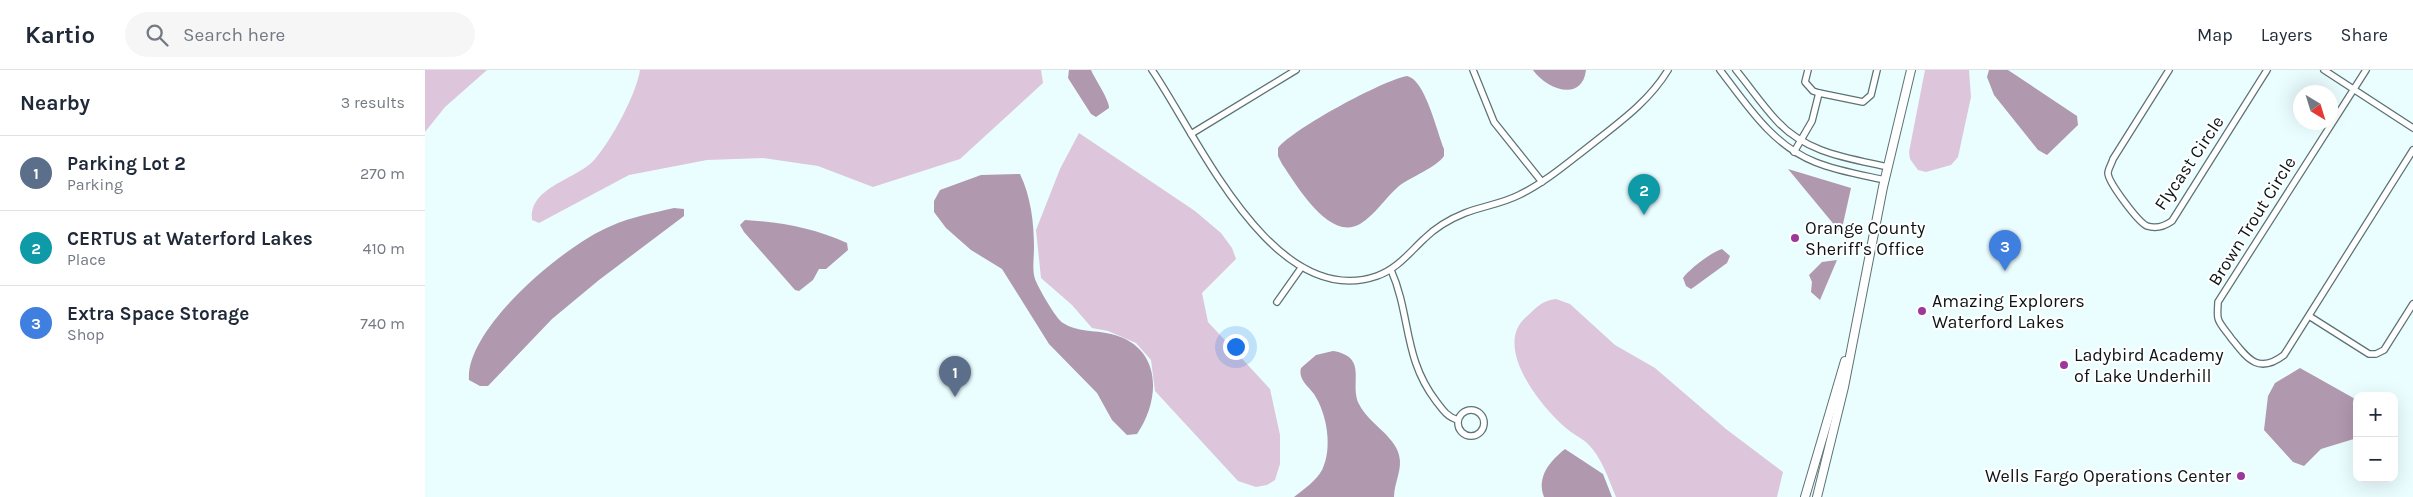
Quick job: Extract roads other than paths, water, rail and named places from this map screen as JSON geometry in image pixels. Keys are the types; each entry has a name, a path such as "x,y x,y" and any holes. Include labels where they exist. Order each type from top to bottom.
{"street":[{"path":"1152,70 1229,194 1273,243 1301,268 1325,279 1349,282 1367,279 1391,270 1430,233 1446,223 1465,213 1507,200 1542,182 1637,108 1654,90 1668,70"},
{"path":"1191,134 1296,70"},
{"path":"1473,70 1494,122 1542,182"},
{"path":"1720,70 1767,130 1794,152 1824,165 1885,180"},
{"path":"1736,70 1776,120 1801,140 1832,154 1888,167"},
{"path":"1808,70 1805,82 1813,91 1863,102 1871,95 1877,70"},
{"path":"1817,497 1843,387 1885,180 1911,70"},
{"name":"Flycast Circle","path":"2169,70 2113,158 2108,172 2109,180 2136,216 2148,226 2165,225 2172,221 2267,70"},
{"path":"2324,70 2413,128"},
{"name":"Brown Trout Circle","path":"2365,70 2218,302 2218,320 2246,357 2258,364 2265,365 2275,362 2284,355 2413,150"},
{"path":"1739,95 1749,87"},
{"path":"1794,152 1813,121 1819,93"},
{"path":"1277,302 1301,268"},
{"path":"1391,270 1399,290 1408,341 1417,369 1427,389 1444,412 1458,420"},
{"path":"2309,316 2369,354 2376,354 2385,350 2413,304"},
{"path":"1805,497 1838,378 1850,348"},
{"path":"1474,410 1480,413 1484,424 1479,433 1468,436 1459,429 1458,420 1463,412 1474,410"}],"place":[{"name":"CERTUS at Waterford Lakes","path":"1644,215"},
{"name":"Orange County Sheriff's Office","path":"1795,238"},
{"name":"Extra Space Storage","path":"2005,271"},
{"name":"Amazing Explorers Waterford Lakes","path":"1922,311"},
{"name":"Ladybird Academy of Lake Underhill","path":"2064,365"},
{"name":"Parking Lot 2","path":"955,397"},
{"name":"Wells Fargo Operations Center","path":"2241,476"}]}
